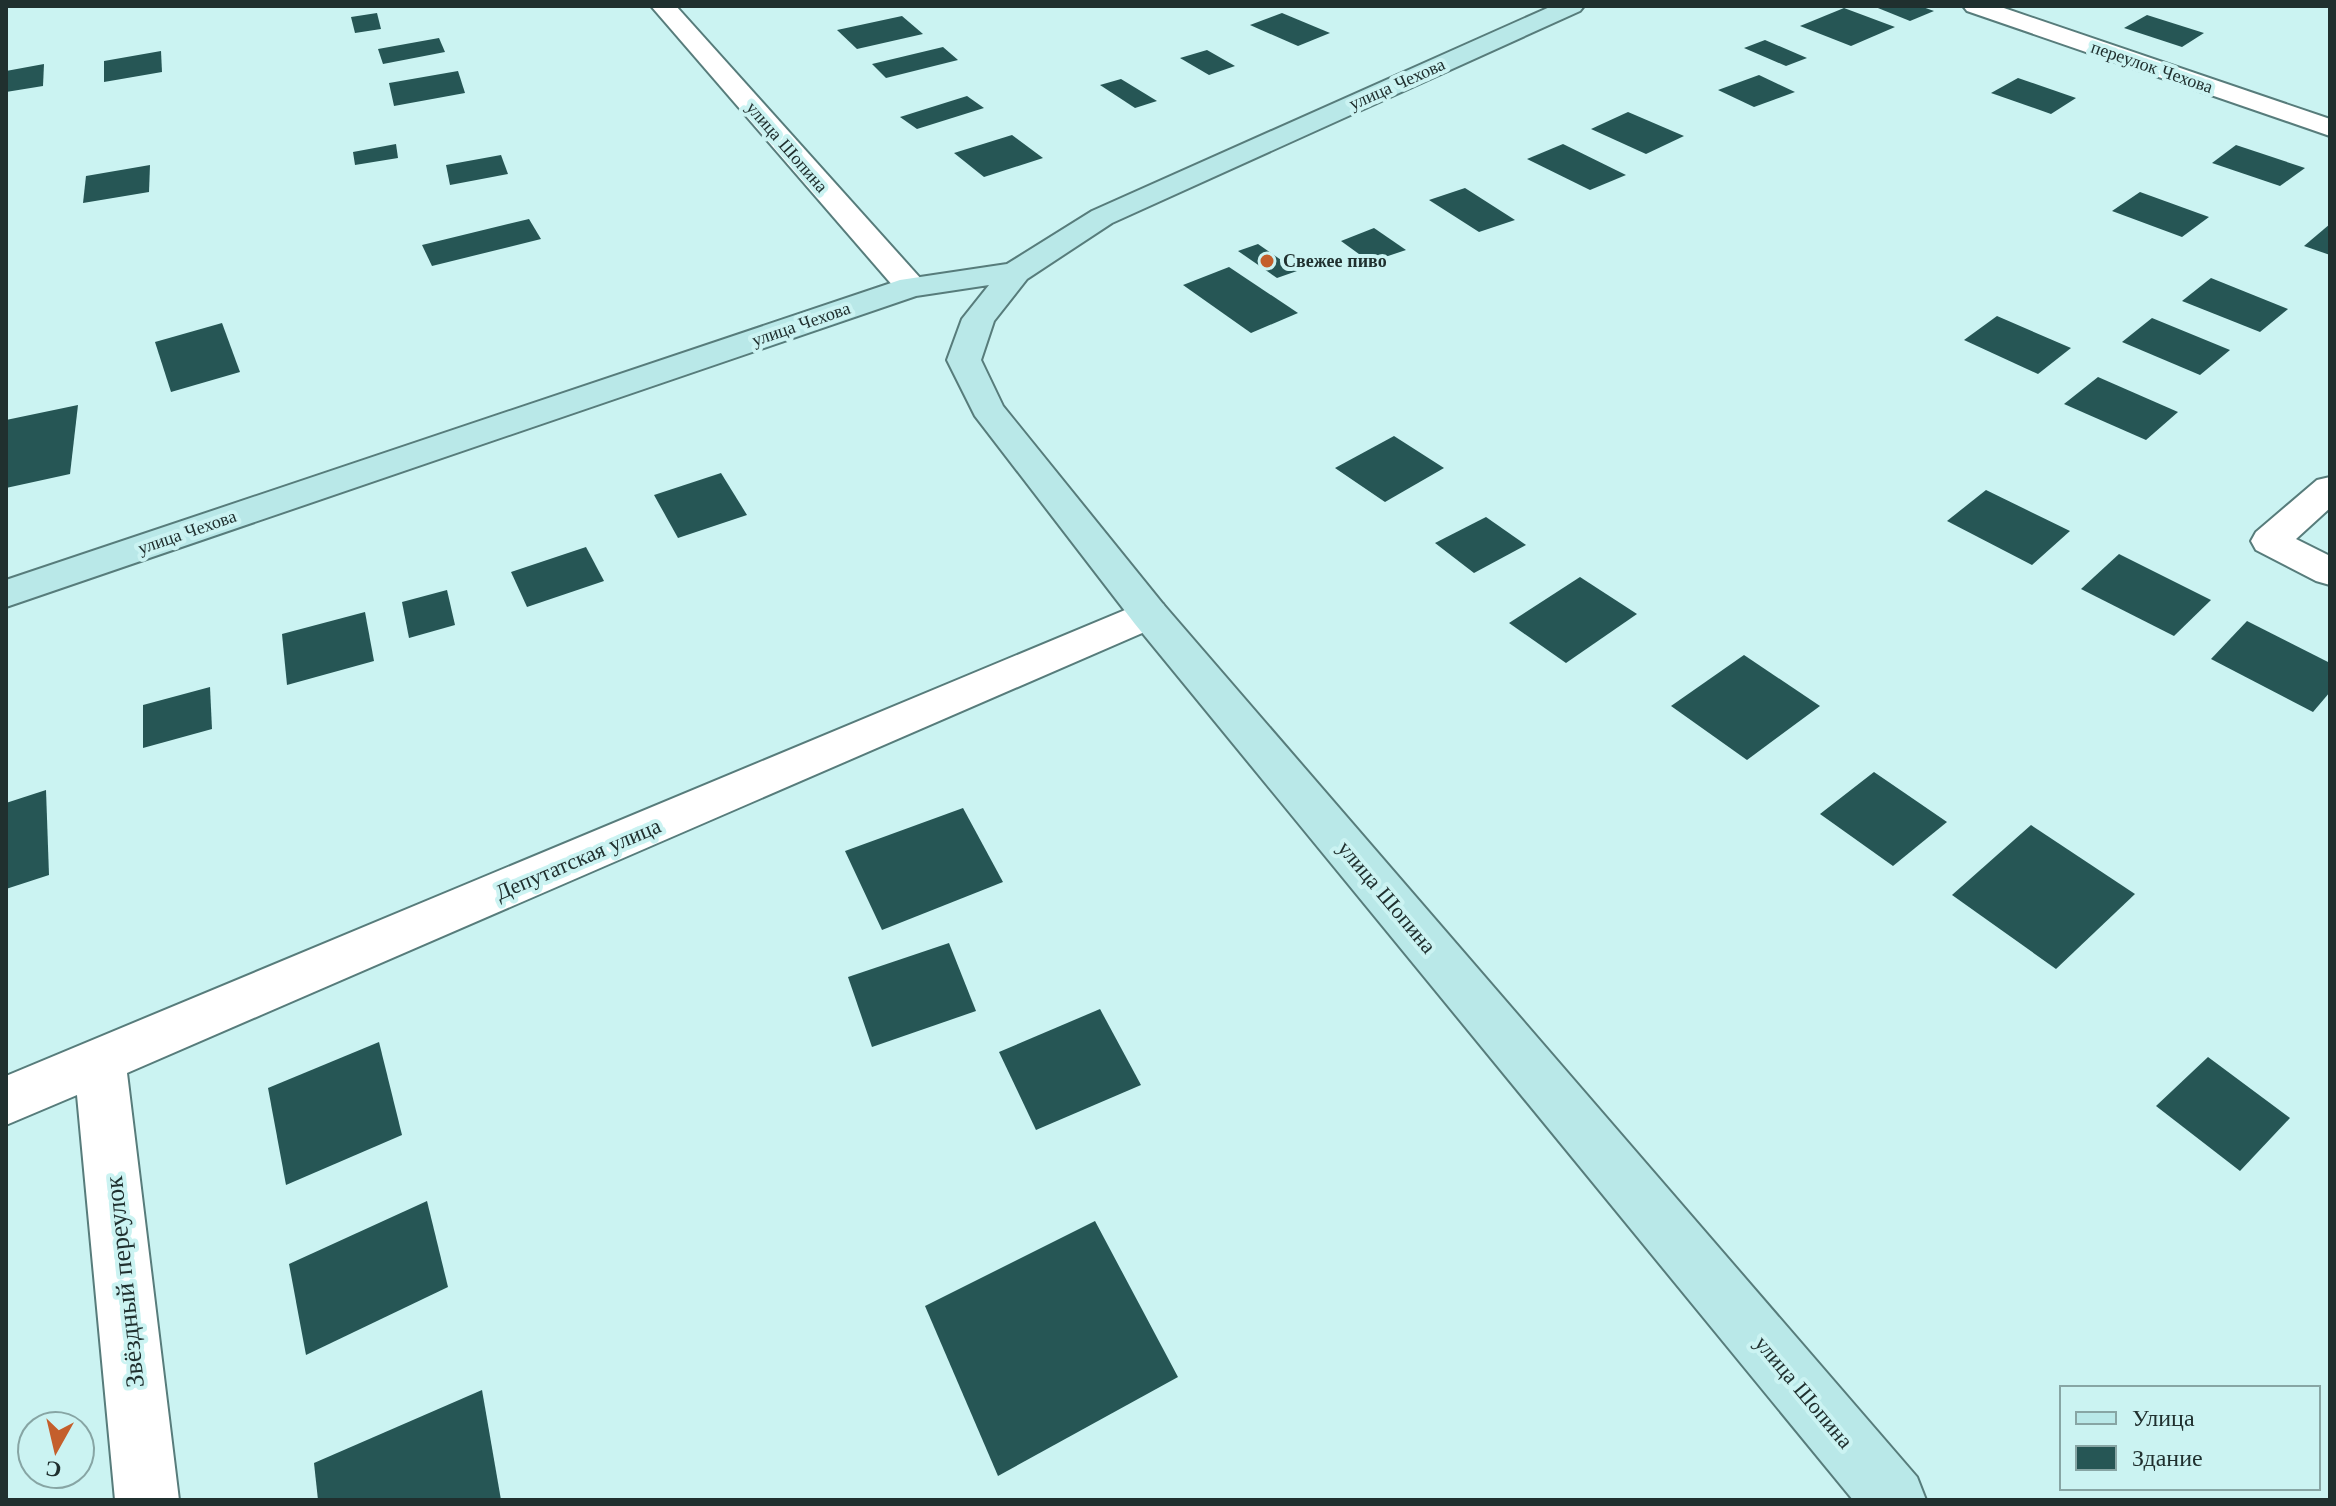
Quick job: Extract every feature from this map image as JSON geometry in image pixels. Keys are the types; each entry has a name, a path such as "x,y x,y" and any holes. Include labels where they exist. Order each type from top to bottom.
{"main road":[{"name":"улица Чехова","path":"6,594 911,287 1016,272 1102,217 1572,6"},
{"name":"улица Шопина","path":"1016,272 978,319 964,360 987,409 1149,614 1894,1500"}],"street":[{"name":"улица Шопина","path":"663,6 911,287"},
{"name":"переулок Чехова","path":"1975,6 2330,128"},
{"path":"2330,488 2270,541 2330,572"},
{"name":"Депутатская улица","path":"6,1101 1149,614"},
{"name":"Звёздный переулок","path":"100,1063 147,1500"}],"building":[{"path":"1873,6 1920,6 1934,11 1910,21"},
{"path":"1844,8 1895,27 1851,46 1800,26"},
{"path":"377,13 381,29 355,33 351,17"},
{"path":"1282,13 1330,33 1298,46 1250,25"},
{"path":"2147,15 2204,33 2182,47 2124,28"},
{"path":"902,16 923,34 857,49 837,30"},
{"path":"439,38 445,52 383,64 378,49"},
{"path":"1765,40 1807,58 1786,66 1744,48"},
{"path":"943,47 958,60 886,78 872,64"},
{"path":"1207,50 1235,66 1209,75 1180,58"},
{"path":"161,51 162,72 104,82 104,61"},
{"path":"44,64 43,86 6,92 6,71"},
{"path":"458,71 465,93 394,106 389,83"},
{"path":"1759,75 1795,92 1754,107 1718,90"},
{"path":"2018,78 2076,98 2051,114 1991,93"},
{"path":"1121,79 1157,101 1135,108 1100,85"},
{"path":"967,96 984,108 917,129 900,117"},
{"path":"1628,112 1684,136 1646,154 1591,129"},
{"path":"1012,135 1043,158 984,177 954,153"},
{"path":"396,144 398,158 355,165 353,152"},
{"path":"1563,144 1626,175 1590,190 1527,159"},
{"path":"2236,145 2305,168 2280,186 2212,163"},
{"path":"501,155 508,174 450,185 446,165"},
{"path":"150,165 149,192 83,203 86,176"},
{"path":"1465,188 1515,220 1479,232 1429,200"},
{"path":"2140,192 2209,217 2182,237 2112,211"},
{"path":"529,219 541,239 432,266 422,245"},
{"path":"2330,224 2330,255 2304,246"},
{"path":"1374,228 1406,250 1370,262 1341,241"},
{"name":"Свежее пиво","path":"1258,244 1297,271 1277,278 1238,251"},
{"path":"1229,267 1298,313 1251,333 1183,285"},
{"path":"2211,278 2288,309 2260,332 2182,301"},
{"path":"1997,316 2071,348 2038,374 1964,340"},
{"path":"2152,318 2230,350 2200,375 2122,342"},
{"path":"222,323 240,372 171,392 155,342"},
{"path":"2098,377 2178,412 2146,440 2064,404"},
{"path":"78,405 70,474 6,488 6,420"},
{"path":"1394,436 1444,468 1385,502 1335,468"},
{"path":"721,473 747,515 678,538 654,495"},
{"path":"1986,490 2070,531 2032,565 1947,521"},
{"path":"1486,517 1526,545 1474,573 1435,543"},
{"path":"586,547 604,581 527,607 511,572"},
{"path":"2119,554 2211,600 2174,636 2081,589"},
{"path":"1580,577 1637,614 1566,663 1509,623"},
{"path":"447,590 455,625 409,638 402,602"},
{"path":"365,612 374,661 287,685 282,634"},
{"path":"2247,621 2330,663 2330,692 2313,712 2211,659"},
{"path":"1744,655 1820,706 1747,760 1671,706"},
{"path":"210,687 212,729 143,748 143,705"},
{"path":"1874,772 1947,822 1893,866 1820,814"},
{"path":"46,790 49,875 6,889 6,803"},
{"path":"963,808 1003,882 882,930 845,851"},
{"path":"2031,825 2135,894 2056,969 1952,895"},
{"path":"949,943 976,1011 872,1047 848,977"},
{"path":"1100,1009 1141,1085 1036,1130 999,1052"},
{"path":"379,1042 402,1135 286,1185 268,1088"},
{"path":"2208,1057 2290,1118 2240,1171 2156,1106"},
{"path":"427,1201 448,1287 306,1355 289,1264"},
{"path":"1095,1221 1178,1377 998,1476 925,1306"},
{"path":"482,1390 501,1500 318,1500 314,1463"}],"place":[{"name":"Свежее пиво","path":"1267,261"}]}
